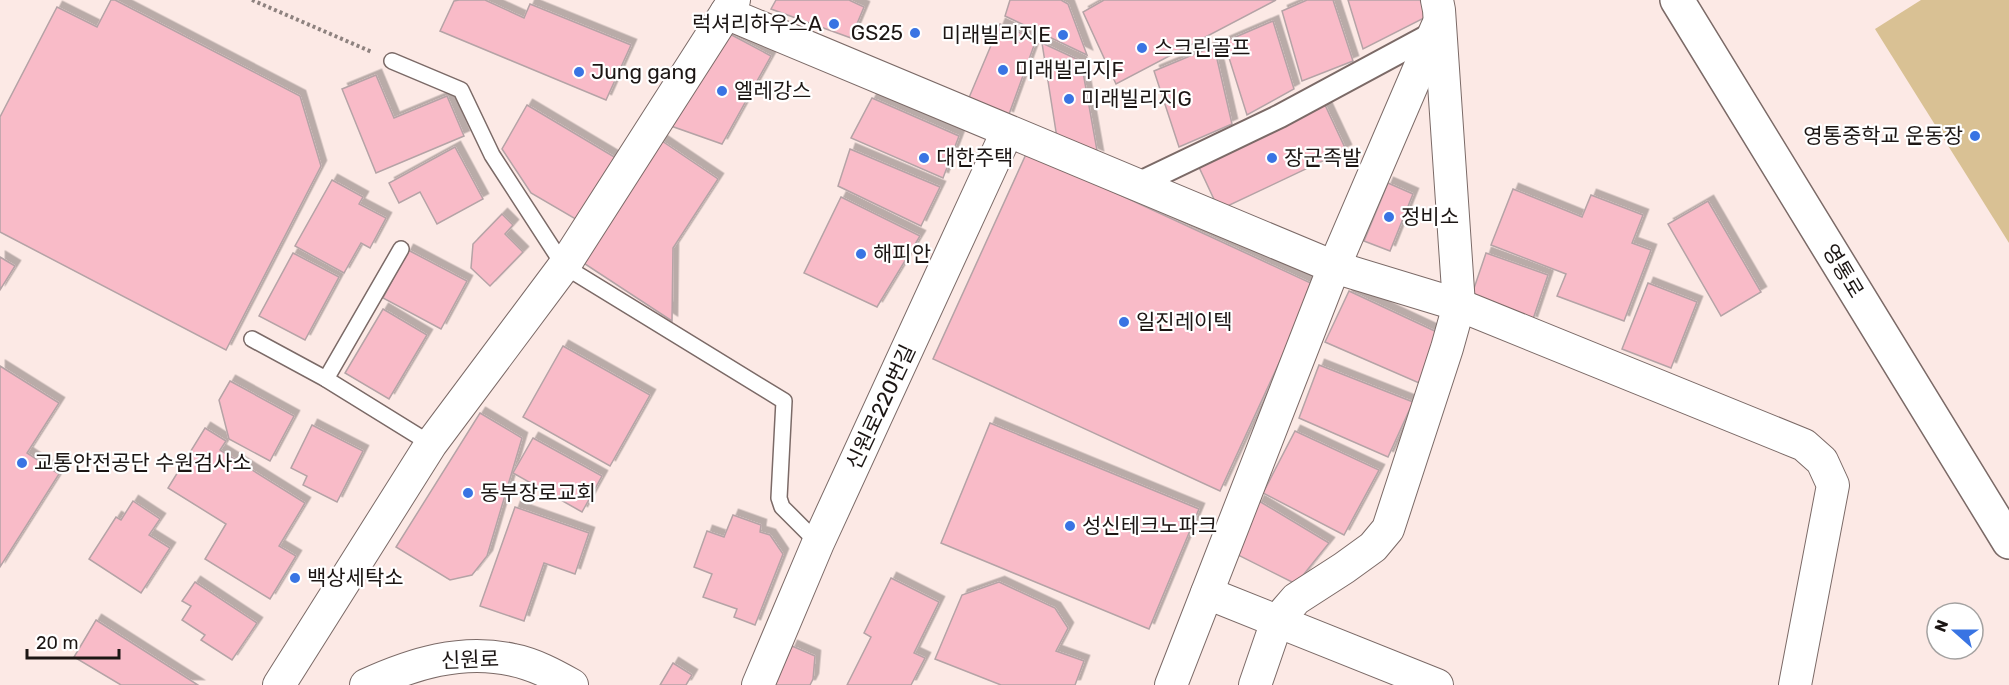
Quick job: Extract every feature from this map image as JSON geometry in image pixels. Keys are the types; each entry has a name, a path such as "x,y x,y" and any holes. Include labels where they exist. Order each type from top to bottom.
{"street":[{"name":"영통로","path":"1677,0 2009,542"},
{"path":"279,685 431,444 564,266 730,6 1007,132 1334,267 1459,305 1804,445 1822,461 1833,484 1795,685"},
{"path":"1136,185 1280,116 1439,11"},
{"path":"1171,685 1334,267 1439,11"},
{"path":"1254,685 1277,621 1296,599 1373,547 1388,529 1459,305 1439,11"},
{"name":"신원로220번길","path":"758,685 818,543 1007,132"},
{"path":"1207,593 1437,685"},
{"name":"신원로","path":"366,685 415,665 447,657 485,656 514,660 550,673 572,685"}],"lane":[{"path":"392,61 461,90 492,155 564,266 784,401 779,498 782,507 818,543"},
{"path":"326,379 401,249"},
{"path":"252,339 326,379 431,444"}],"path":[{"path":"252,0 392,61"}],"shaded area":[{"name":"영통중학교 운동장","path":"1921,0 2009,0 2009,243 1875,29"}],"building":[{"path":"111,0 115,0 300,96 321,166 226,350 0,232 0,117 57,7 97,27"},
{"name":"Jung gang","path":"485,0 524,18 530,4 631,45 606,100 440,31 454,1"},
{"name":"럭셔리하우스A","path":"776,0 849,0 864,7 851,38 771,9"},
{"name":"미래빌리지E","path":"1010,0 1061,0 1068,4 1087,55 1005,16"},
{"name":"스크린골프","path":"1104,0 1276,0 1116,84 1083,12"},
{"path":"1307,0 1333,0 1353,61 1302,81 1282,11"},
{"path":"1348,0 1420,0 1428,16 1363,49"},
{"path":"1273,21 1294,89 1247,115 1224,42"},
{"name":"미래빌리지F","path":"1000,24 1036,40 1008,117 968,100"},
{"name":"엘레강스","path":"728,33 771,56 722,144 671,126"},
{"name":"미래빌리지G","path":"1042,43 1081,61 1098,156 1057,138"},
{"path":"1214,46 1232,124 1179,147 1154,71"},
{"path":"376,75 394,118 447,96 464,136 376,173 342,89"},
{"name":"대한주택","path":"872,98 959,136 943,178 851,138"},
{"path":"527,105 616,158 579,221 531,193 502,149"},
{"name":"장군족발","path":"1325,105 1346,150 1219,210 1198,165"},
{"path":"659,139 718,179 673,248 672,321 579,260"},
{"path":"455,147 483,199 437,224 420,192 399,203 389,183"},
{"path":"850,149 940,187 921,226 838,186"},
{"name":"일진레이텍","path":"1027,152 1315,285 1220,491 933,359"},
{"path":"332,180 363,197 359,204 386,218 370,248 361,243 344,273 295,246"},
{"name":"정비소","path":"1388,183 1413,194 1390,251 1364,241"},
{"path":"1513,189 1582,217 1591,195 1643,215 1632,243 1651,250 1624,321 1557,296 1566,274 1491,245"},
{"name":"해피안","path":"841,197 920,236 877,307 804,273"},
{"path":"1708,201 1761,292 1721,316 1668,224"},
{"path":"502,214 513,225 505,234 523,252 490,286 471,268 473,244"},
{"path":"408,250 467,281 441,329 383,298"},
{"path":"293,253 339,277 305,340 259,316"},
{"path":"1486,253 1548,275 1532,322 1470,300"},
{"path":"0,257 15,266 0,290"},
{"path":"1648,283 1697,302 1671,368 1622,349"},
{"path":"1349,291 1439,333 1426,386 1325,342"},
{"path":"383,309 427,335 389,399 345,373"},
{"path":"563,346 650,395 610,466 523,417"},
{"path":"1319,365 1413,402 1388,457 1299,418"},
{"name":"교통안전공단 수원검사소","path":"0,366 59,403 27,453 59,474 0,567"},
{"path":"230,381 294,416 270,461 229,439 219,400"},
{"name":"동부장로교회","path":"480,413 522,438 487,556 472,575 450,580 396,547"},
{"name":"성신테크노파크","path":"990,423 1199,509 1149,629 941,543"},
{"path":"312,425 363,451 337,502 303,485 307,476 291,468"},
{"path":"205,428 226,441 220,450 305,503 279,546 296,556 270,599 205,559 226,524 168,488"},
{"path":"1295,431 1379,470 1344,535 1263,493"},
{"path":"533,438 602,476 582,512 513,473"},
{"path":"133,501 160,519 149,535 170,548 141,593 89,559 116,517 121,520"},
{"path":"1259,501 1329,543 1296,584 1234,553"},
{"path":"515,507 589,533 575,574 544,563 524,621 480,606"},
{"path":"733,515 761,525 760,532 770,535 783,554 755,625 734,617 737,609 703,597 712,574 694,567 707,531 724,537"},
{"path":"891,578 939,602 914,653 925,658 911,685 847,685 871,637 864,633"},
{"path":"195,582 257,623 232,660 201,640 205,635 182,620 191,606 182,601"},
{"path":"999,582 1055,608 1068,628 1056,651 1084,661 1075,685 1001,685 935,659 962,595"},
{"path":"96,620 198,685 121,685 74,657"},
{"path":"792,646 815,656 813,679 810,685 775,685"},
{"path":"673,663 692,675 686,685 660,685"}],"place":[{"name":"럭셔리하우스A","path":"834,24"},
{"name":"GS25","path":"915,33"},
{"name":"미래빌리지E","path":"1063,35"},
{"name":"스크린골프","path":"1142,48"},
{"name":"미래빌리지F","path":"1003,70"},
{"name":"Jung gang","path":"579,72"},
{"name":"엘레강스","path":"722,91"},
{"name":"미래빌리지G","path":"1069,99"},
{"name":"영통중학교 운동장","path":"1975,136"},
{"name":"대한주택","path":"924,158"},
{"name":"장군족발","path":"1272,158"},
{"name":"정비소","path":"1389,217"},
{"name":"해피안","path":"861,254"},
{"name":"일진레이텍","path":"1124,322"},
{"name":"교통안전공단 수원검사소","path":"22,463"},
{"name":"동부장로교회","path":"468,493"},
{"name":"성신테크노파크","path":"1070,526"},
{"name":"백상세탁소","path":"295,578"}]}
